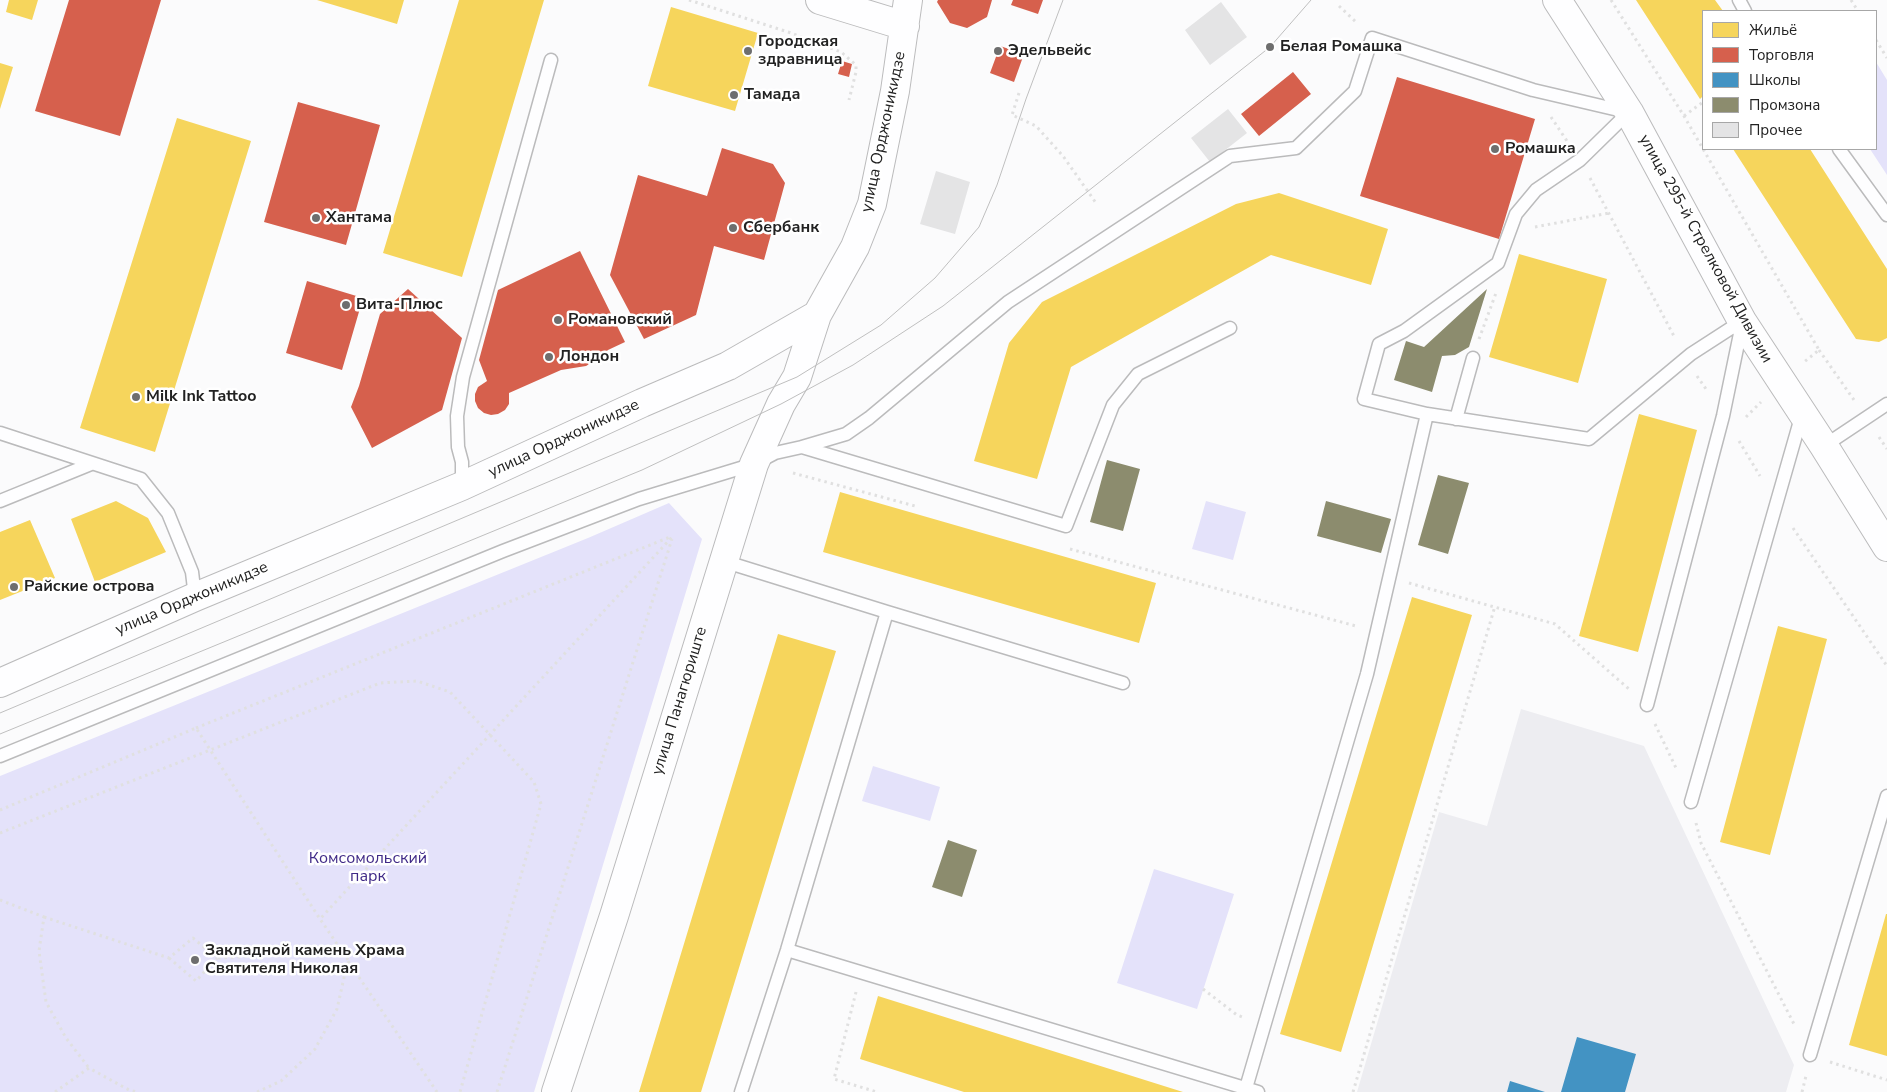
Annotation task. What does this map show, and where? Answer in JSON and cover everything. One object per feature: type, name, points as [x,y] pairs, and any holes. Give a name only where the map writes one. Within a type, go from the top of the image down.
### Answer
[{"type":"street","points":[[820,0],[907,13]]},
{"type":"street","name":"улица 295-й Стрелковой Дивизии","points":[[1557,0],[1629,112],[1742,321],[1824,446],[1887,547]]},
{"type":"street","name":"улица Орджоникидзе","points":[[0,683],[195,596],[462,486],[642,403],[728,366],[817,315],[854,247],[872,204],[895,91],[907,13]]},
{"type":"street","name":"улица Панагюриште","points":[[556,1092],[614,916],[754,464],[781,404],[797,377],[817,315]]},
{"type":"lane","points":[[0,756],[503,551],[639,499],[754,464],[775,453],[846,434],[869,418],[1008,302],[1230,156],[1296,148],[1355,90],[1372,38],[1533,90],[1629,112]]},
{"type":"lane","points":[[462,486],[462,462],[458,447],[456,416],[463,377],[551,60]]},
{"type":"lane","points":[[1629,112],[1580,160],[1536,190],[1516,214],[1498,263],[1404,331],[1379,344],[1364,399],[1426,414],[1590,439],[1686,358],[1742,321]]},
{"type":"lane","points":[[1839,150],[1887,215]]},
{"type":"lane","points":[[1647,705],[1723,416],[1742,321]]},
{"type":"lane","points":[[802,447],[1066,526],[1113,406],[1138,374],[1230,328]]},
{"type":"lane","points":[[1456,418],[1473,358]]},
{"type":"lane","points":[[1824,446],[1887,404]]},
{"type":"lane","points":[[787,950],[1252,1090],[1265,1024],[1367,674],[1426,414]]},
{"type":"lane","points":[[1691,802],[1802,414]]},
{"type":"lane","points":[[0,433],[141,479],[168,513],[192,572],[195,596]]},
{"type":"lane","points":[[0,501],[91,464]]},
{"type":"lane","points":[[723,561],[1123,683]]},
{"type":"lane","points":[[741,1092],[787,950],[887,612]]},
{"type":"lane","points":[[1810,1055],[1887,796]]},
{"type":"path","points":[[689,0],[791,33],[841,52],[856,66],[849,100]]},
{"type":"path","points":[[1877,42],[1887,58]]},
{"type":"path","points":[[1533,90],[1580,160],[1686,358],[1723,416]]},
{"type":"path","points":[[1019,93],[1012,115],[1036,126],[1063,156],[1096,203]]},
{"type":"path","points":[[1684,116],[1702,103]]},
{"type":"path","points":[[0,810],[196,728],[673,536]]},
{"type":"path","points":[[320,919],[673,536]]},
{"type":"path","points":[[497,1092],[673,536]]},
{"type":"path","points":[[1154,571],[1377,631]]},
{"type":"path","points":[[1389,578],[1555,624]]},
{"type":"path","points":[[1353,1092],[1495,606]]},
{"type":"path","points":[[0,832],[380,683],[417,681],[450,692],[534,782],[541,804],[460,1092]]},
{"type":"path","points":[[196,728],[320,919],[437,1092]]},
{"type":"path","points":[[1691,802],[1701,843],[1810,1055],[1802,1092]]},
{"type":"path","points":[[0,900],[44,918],[170,958],[196,981],[217,958]]},
{"type":"path","points":[[44,918],[39,951],[46,1002],[66,1038],[89,1068],[129,1090],[137,1092]]},
{"type":"path","points":[[170,958],[193,938],[217,958],[344,952]]},
{"type":"path","points":[[257,1092],[281,1080],[315,1049],[337,1009],[348,960]]},
{"type":"path","points":[[861,971],[834,1079],[877,1092]]},
{"type":"path","points":[[1203,990],[1237,1015],[1265,1024]]},
{"type":"path","points":[[1810,1055],[1887,1080]]},
{"type":"path","points":[[55,1092],[89,1068]]},
{"type":"shaded area","points":[[1521,709],[1644,746],[1794,1065],[1786,1092],[1357,1092],[1439,812],[1487,826]]},
{"type":"green space","points":[[1877,64],[1887,80],[1887,175],[1871,150],[1877,150]]},
{"type":"green space","points":[[1206,501],[1246,512],[1233,560],[1192,549]]},
{"type":"green space","name":"Комсомольский парк","points":[[669,503],[702,539],[534,1092],[0,1092],[0,776],[588,538]]},
{"type":"green space","points":[[873,766],[940,787],[930,821],[862,801]]},
{"type":"green space","points":[[1154,869],[1234,894],[1197,1009],[1117,983]]},
{"type":"building: Жильё","points":[[9,0],[38,0],[32,20],[6,12]]},
{"type":"building: Жильё","points":[[317,0],[404,0],[397,24]]},
{"type":"building: Жильё","points":[[459,0],[544,0],[462,277],[383,253]]},
{"type":"building: Жильё","points":[[1636,0],[1715,0],[1722,10],[1702,10],[1702,97],[1700,99]]},
{"type":"building: Жильё","points":[[671,7],[758,33],[735,111],[648,86]]},
{"type":"building: Жильё","points":[[0,63],[13,67],[0,109]]},
{"type":"building: Жильё","points":[[177,118],[251,141],[155,452],[80,428]]},
{"type":"building: Жильё","points":[[1734,150],[1811,150],[1887,269],[1887,338],[1879,342],[1856,339]]},
{"type":"building: Жильё","points":[[1279,193],[1388,229],[1371,285],[1271,255],[1071,367],[1037,479],[974,461],[1009,343],[1042,302],[1236,204]]},
{"type":"building: Жильё","points":[[1519,254],[1607,279],[1578,383],[1489,357]]},
{"type":"building: Жильё","points":[[1639,414],[1697,430],[1638,652],[1579,636]]},
{"type":"building: Жильё","points":[[840,492],[1156,583],[1139,643],[823,552]]},
{"type":"building: Жильё","points":[[116,501],[148,518],[166,552],[95,582],[71,519]]},
{"type":"building: Жильё","points":[[30,520],[55,578],[0,600],[0,532]]},
{"type":"building: Жильё","points":[[1412,597],[1472,615],[1341,1052],[1280,1034]]},
{"type":"building: Жильё","points":[[1778,626],[1827,639],[1770,855],[1720,842]]},
{"type":"building: Жильё","points":[[778,634],[836,651],[701,1092],[639,1092]]},
{"type":"building: Жильё","points":[[1887,914],[1887,1056],[1849,1045]]},
{"type":"building: Жильё","points":[[878,996],[1183,1092],[964,1092],[860,1059]]},
{"type":"building: Торговля","points":[[69,0],[161,0],[120,136],[35,111]]},
{"type":"building: Торговля","points":[[938,0],[992,0],[987,17],[967,28],[950,23],[937,2]]},
{"type":"building: Торговля","points":[[1013,0],[1043,0],[1038,14],[1011,5]]},
{"type":"building: Торговля","points":[[1000,46],[1024,54],[1014,82],[990,73]]},
{"type":"building: Торговля","points":[[842,61],[852,64],[849,77],[838,74]]},
{"type":"building: Торговля","points":[[1293,72],[1311,94],[1259,136],[1241,114]]},
{"type":"building: Торговля","points":[[1397,77],[1535,119],[1499,239],[1360,196]]},
{"type":"building: Торговля","points":[[298,102],[380,125],[346,245],[264,222]]},
{"type":"building: Торговля","points":[[722,148],[773,164],[785,183],[764,260],[714,246],[696,315],[644,339],[610,275],[638,175],[707,196]]},
{"type":"building: Торговля","points":[[580,251],[625,342],[608,350],[586,366],[561,370],[509,393],[509,404],[505,410],[498,414],[484,413],[478,408],[475,394],[478,387],[487,381],[479,360],[498,290]]},
{"type":"building: Торговля","points":[[307,281],[363,298],[342,370],[286,353]]},
{"type":"building: Торговля","points":[[408,289],[462,338],[442,410],[372,448],[351,407],[380,314]]},
{"type":"building: Школы","points":[[1577,1037],[1636,1054],[1625,1092],[1561,1092]]},
{"type":"building: Школы","points":[[1510,1081],[1545,1092],[1507,1092]]},
{"type":"building: Промзона","points":[[1487,289],[1469,347],[1455,355],[1442,356],[1432,392],[1394,380],[1406,341],[1424,347]]},
{"type":"building: Промзона","points":[[1107,460],[1140,469],[1123,531],[1090,522]]},
{"type":"building: Промзона","points":[[1438,475],[1469,483],[1448,554],[1418,545]]},
{"type":"building: Промзона","points":[[1326,501],[1391,519],[1381,553],[1317,536]]},
{"type":"building: Промзона","points":[[948,840],[977,850],[962,897],[932,887]]},
{"type":"building: Прочее","points":[[1221,2],[1247,37],[1210,65],[1185,30]]},
{"type":"building: Прочее","points":[[1228,109],[1247,133],[1210,162],[1191,138]]},
{"type":"building: Прочее","points":[[936,171],[970,182],[955,234],[920,224]]},
{"type":"tram line","points":[[0,713],[797,377],[881,325],[935,278],[979,227],[997,185],[1026,99],[1063,0]]},
{"type":"tram line","points":[[0,734],[642,470],[781,404],[853,365],[943,306],[1270,47],[1311,0]]},
{"type":"place","name":"Белая Ромашка","points":[[1270,47]]},
{"type":"place","name":"Городская здравница","points":[[748,51]]},
{"type":"place","name":"Эдельвейс","points":[[998,51]]},
{"type":"place","name":"Тамада","points":[[734,95]]},
{"type":"place","name":"Ромашка","points":[[1495,149]]},
{"type":"place","name":"Хантама","points":[[316,218]]},
{"type":"place","name":"Сбербанк","points":[[733,228]]},
{"type":"place","name":"Вита-Плюс","points":[[346,305]]},
{"type":"place","name":"Романовский","points":[[558,320]]},
{"type":"place","name":"Лондон","points":[[549,357]]},
{"type":"place","name":"Milk Ink Tattoo","points":[[136,397]]},
{"type":"place","name":"Райские острова","points":[[14,587]]},
{"type":"place","name":"Закладной камень Храма Святителя Николая","points":[[195,960]]}]
